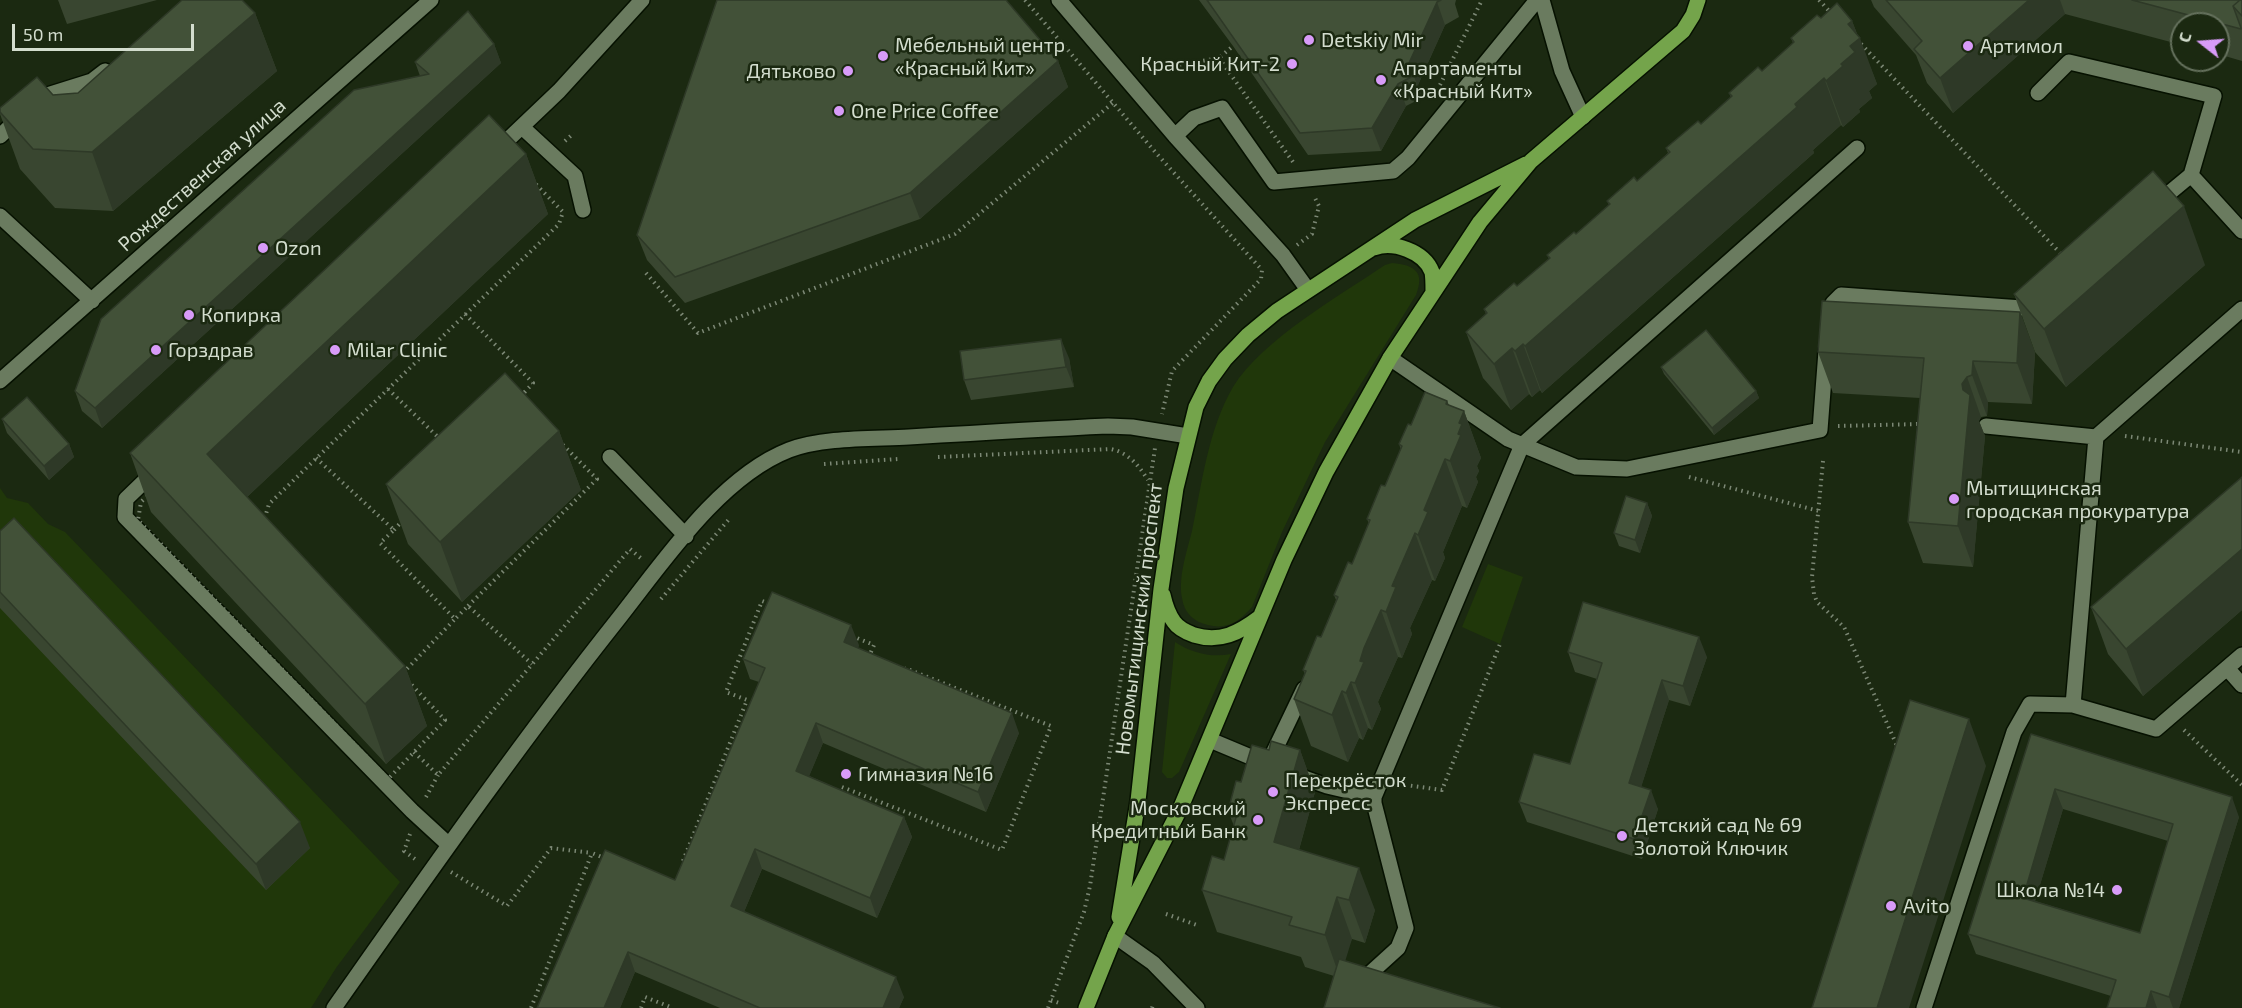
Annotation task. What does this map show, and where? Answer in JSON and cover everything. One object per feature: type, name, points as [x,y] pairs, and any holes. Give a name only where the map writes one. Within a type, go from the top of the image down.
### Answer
[{"type":"main road","name":"Новомытищинский проспект","points":[[1086,1008],[1115,936],[1181,807],[1284,560],[1326,472],[1390,358],[1480,222],[1531,161],[1683,31],[1693,15],[1698,0]]},
{"type":"main road","name":"Новомытищинский проспект","points":[[1115,936],[1138,801],[1161,589],[1176,488],[1196,407],[1209,381],[1225,358],[1277,311],[1367,250],[1448,202],[1531,161]]},
{"type":"main road","points":[[1367,250],[1380,246],[1396,246],[1411,251],[1424,261],[1432,272],[1433,291]]},
{"type":"main road","points":[[1161,589],[1166,608],[1174,622],[1189,633],[1203,638],[1224,638],[1248,627],[1260,617]]},
{"type":"street","name":"Рождественская улица","points":[[0,381],[431,0]]},
{"type":"street","points":[[488,159],[559,91],[642,0]]},
{"type":"street","points":[[1059,0],[1175,136],[1283,255],[1308,290]]},
{"type":"street","points":[[1175,136],[1194,118],[1222,108],[1274,182],[1393,171],[1408,158],[1537,0]]},
{"type":"street","points":[[1542,0],[1562,71],[1583,117]]},
{"type":"street","points":[[0,136],[41,97],[92,81],[116,62]]},
{"type":"street","points":[[2038,93],[2069,62],[2214,96],[2191,175],[2147,212]]},
{"type":"street","points":[[522,126],[574,176],[583,210]]},
{"type":"street","points":[[1386,985],[1361,982],[1398,948],[1406,928],[1374,798],[1522,445],[1857,148]]},
{"type":"street","points":[[2191,175],[2242,231]]},
{"type":"street","points":[[0,216],[92,301]]},
{"type":"street","points":[[1390,358],[1443,401],[1508,439],[1576,467],[1627,469],[1820,430],[1829,316],[1833,303],[1841,295],[2022,308],[2035,307],[2053,294]]},
{"type":"street","points":[[2073,705],[2098,435],[2242,309]]},
{"type":"street","points":[[334,1008],[448,845],[587,658],[686,536],[727,491],[749,472],[792,449],[838,441],[1108,426],[1158,430],[1188,436]]},
{"type":"street","points":[[1986,426],[2098,435]]},
{"type":"street","points":[[610,457],[686,536]]},
{"type":"street","points":[[169,458],[126,499],[125,517],[399,799],[448,845]]},
{"type":"street","points":[[1924,1008],[2014,732],[2030,704],[2073,705],[2156,729],[2242,655]]},
{"type":"street","points":[[2227,668],[2242,685]]},
{"type":"street","points":[[1268,764],[1308,680]]},
{"type":"street","points":[[1210,740],[1327,786],[1374,798]]},
{"type":"street","points":[[1115,936],[1154,963],[1197,1008]]},
{"type":"path","points":[[1025,0],[1156,153],[1262,270],[1261,279],[1172,371],[1148,480],[1090,886],[1084,912],[1048,1008]]},
{"type":"path","points":[[1436,93],[1482,0]]},
{"type":"path","points":[[1819,0],[1835,17]]},
{"type":"path","points":[[1860,43],[2070,264]]},
{"type":"path","points":[[1150,70],[1219,58],[1233,46]]},
{"type":"path","points":[[1219,58],[1305,179],[1319,206],[1312,234]]},
{"type":"path","points":[[646,273],[699,333],[955,234],[1113,102]]},
{"type":"path","points":[[515,163],[563,212],[559,224],[465,314],[269,504],[262,527],[445,720],[388,779],[138,520],[141,502],[500,165],[515,163]]},
{"type":"path","points":[[465,314],[533,383],[518,400]]},
{"type":"path","points":[[388,389],[444,444]]},
{"type":"path","points":[[1820,430],[1839,426],[1927,424]]},
{"type":"path","points":[[2098,435],[2242,452]]},
{"type":"path","points":[[402,674],[597,479],[557,439]]},
{"type":"path","points":[[933,458],[1112,449],[1130,458],[1148,480]]},
{"type":"path","points":[[316,458],[394,530]]},
{"type":"path","points":[[821,464],[909,459]]},
{"type":"path","points":[[1823,461],[1812,577],[1814,594],[1817,602],[1844,627],[1902,756]]},
{"type":"path","points":[[1688,477],[1819,511]]},
{"type":"path","points":[[659,602],[737,510]]},
{"type":"path","points":[[408,514],[380,543],[455,619]]},
{"type":"path","points":[[414,752],[438,775],[630,549]]},
{"type":"path","points":[[682,864],[747,700],[726,692],[762,601],[772,605]]},
{"type":"path","points":[[468,606],[532,664]]},
{"type":"path","points":[[843,633],[874,645],[870,654],[880,658]]},
{"type":"path","points":[[1380,782],[1442,790],[1500,644]]},
{"type":"path","points":[[842,787],[1002,850],[1051,726],[902,667]]},
{"type":"path","points":[[2170,717],[2242,785]]},
{"type":"path","points":[[451,872],[507,906],[551,848],[592,853],[613,861]]},
{"type":"path","points":[[531,1008],[592,853]]},
{"type":"path","points":[[446,880],[458,863]]},
{"type":"path","points":[[1166,914],[1197,925]]},
{"type":"path","points":[[641,1008],[645,997],[673,1008]]},
{"type":"path","points":[[1051,1000],[1062,1004]]},
{"type":"green space","points":[[1392,263],[1407,266],[1416,271],[1419,281],[1416,295],[1325,442],[1282,532],[1252,607],[1238,620],[1227,625],[1215,626],[1198,622],[1190,616],[1183,603],[1182,573],[1212,439],[1217,421],[1233,387],[1246,369],[1282,336],[1385,265]]},
{"type":"green space","points":[[0,488],[7,498],[28,503],[48,524],[65,532],[400,882],[336,968],[311,1008],[0,1008]]},
{"type":"green space","points":[[1488,564],[1523,577],[1500,644],[1462,627]]},
{"type":"green space","points":[[1175,642],[1202,654],[1231,654],[1179,772],[1172,778],[1167,778],[1162,772]]},
{"type":"building","points":[[182,0],[242,0],[255,13],[92,152],[33,149],[0,112],[0,108],[37,77],[53,95],[78,93]]},
{"type":"building","points":[[717,0],[1006,0],[1058,61],[910,193],[675,277],[637,235]]},
{"type":"building","points":[[1207,0],[1441,0],[1437,2],[1409,63],[1413,76],[1398,84],[1372,128],[1300,133]]},
{"type":"building","points":[[1886,0],[2029,0],[1940,78],[1914,49],[1922,41]]},
{"type":"building","points":[[2132,0],[2240,0],[2233,6],[2241,29],[2230,26],[2230,12],[2177,12]]},
{"type":"building","points":[[2242,0],[2242,16],[2233,6]]},
{"type":"building","points":[[1837,3],[1852,21],[1848,24],[1860,38],[1850,46],[1855,52],[1841,64],[1843,66],[1826,81],[1824,78],[1795,104],[1797,107],[1525,346],[1523,344],[1515,351],[1512,348],[1494,364],[1466,332],[1487,313],[1484,309],[1514,283],[1517,286],[1550,258],[1547,255],[1574,232],[1576,234],[1610,204],[1607,201],[1634,177],[1637,181],[1670,152],[1666,148],[1698,121],[1701,124],[1732,96],[1729,93],[1758,67],[1762,71],[1794,42],[1791,38],[1817,15],[1821,18]]},
{"type":"building","points":[[468,11],[494,44],[95,408],[75,391],[101,319],[354,90],[429,74],[415,62]]},
{"type":"building","points":[[489,115],[526,154],[207,454],[405,666],[365,704],[130,453]]},
{"type":"building","points":[[2153,171],[2184,206],[2044,329],[2014,294]]},
{"type":"building","points":[[1822,301],[2020,312],[2017,363],[1973,361],[1972,375],[1967,377],[1962,384],[1963,390],[1970,395],[1958,526],[1908,522],[1924,358],[1818,352]]},
{"type":"building","points":[[1706,330],[1756,391],[1712,428],[1661,367]]},
{"type":"building","points":[[1061,339],[1066,367],[964,380],[960,351]]},
{"type":"building","points":[[505,373],[559,431],[440,542],[386,484]]},
{"type":"building","points":[[1425,392],[1464,411],[1459,423],[1462,424],[1458,434],[1461,435],[1450,461],[1445,459],[1424,510],[1428,512],[1418,535],[1415,533],[1392,586],[1396,587],[1386,612],[1381,610],[1364,648],[1360,661],[1364,662],[1355,683],[1351,682],[1346,693],[1342,691],[1332,715],[1294,699],[1317,636],[1321,637],[1338,597],[1334,595],[1348,562],[1352,564],[1381,485],[1385,486],[1402,446],[1399,444],[1408,424],[1411,425]]},
{"type":"building","points":[[27,397],[69,444],[44,466],[2,419]]},
{"type":"building","points":[[2242,477],[2242,549],[2126,649],[2091,607]]},
{"type":"building","points":[[1626,496],[1647,503],[1635,540],[1614,533]]},
{"type":"building","points":[[14,518],[300,822],[256,864],[0,592],[0,531]]},
{"type":"building","points":[[772,592],[851,625],[844,642],[1012,713],[978,792],[816,723],[796,771],[904,817],[870,898],[755,849],[731,906],[896,977],[883,1008],[760,1008],[628,952],[604,1008],[537,1008],[605,850],[675,880],[765,668],[743,659]]},
{"type":"building","points":[[1583,602],[1699,637],[1683,686],[1662,680],[1629,783],[1651,790],[1634,839],[1519,802],[1534,754],[1570,764],[1602,663],[1568,652]]},
{"type":"building","points":[[1910,700],[1969,719],[1877,1008],[1812,1008]]},
{"type":"building","points":[[2031,734],[2232,797],[2169,997],[2151,991],[2146,1008],[2107,1008],[2116,980],[1968,934]],"holes":[[[2055,789],[2173,824],[2140,933],[2023,898]]]},
{"type":"building","points":[[1271,741],[1300,750],[1274,842],[1359,868],[1349,900],[1337,897],[1325,935],[1289,925],[1292,917],[1202,890],[1212,856],[1224,860],[1237,814],[1228,811],[1236,781],[1241,782],[1252,745],[1269,750]]},
{"type":"building","points":[[1339,959],[1500,1008],[1324,1008]]},
{"type":"place","name":"Detskiy Mir","points":[[1309,40]]},
{"type":"place","name":"Артимол","points":[[1968,46]]},
{"type":"place","name":"Мебельный центр «Красный Кит»","points":[[883,56]]},
{"type":"place","name":"Красный Кит-2","points":[[1292,64]]},
{"type":"place","name":"Дятьково","points":[[848,71]]},
{"type":"place","name":"Апартаменты «Красный Кит»","points":[[1381,80]]},
{"type":"place","name":"One Price Coffee","points":[[839,111]]},
{"type":"place","name":"Ozon","points":[[263,248]]},
{"type":"place","name":"Копирка","points":[[189,315]]},
{"type":"place","name":"Горздрав","points":[[156,350]]},
{"type":"place","name":"Milar Clinic","points":[[335,350]]},
{"type":"place","name":"Мытищинская городская прокуратура","points":[[1954,499]]},
{"type":"place","name":"Гимназия №16","points":[[846,774]]},
{"type":"place","name":"Перекрёсток Экспресс","points":[[1273,792]]},
{"type":"place","name":"Московский Кредитный Банк","points":[[1258,820]]},
{"type":"place","name":"Детский сад № 69 Золотой Ключик","points":[[1622,836]]},
{"type":"place","name":"Школа №14","points":[[2117,890]]},
{"type":"place","name":"Avito","points":[[1891,906]]}]
